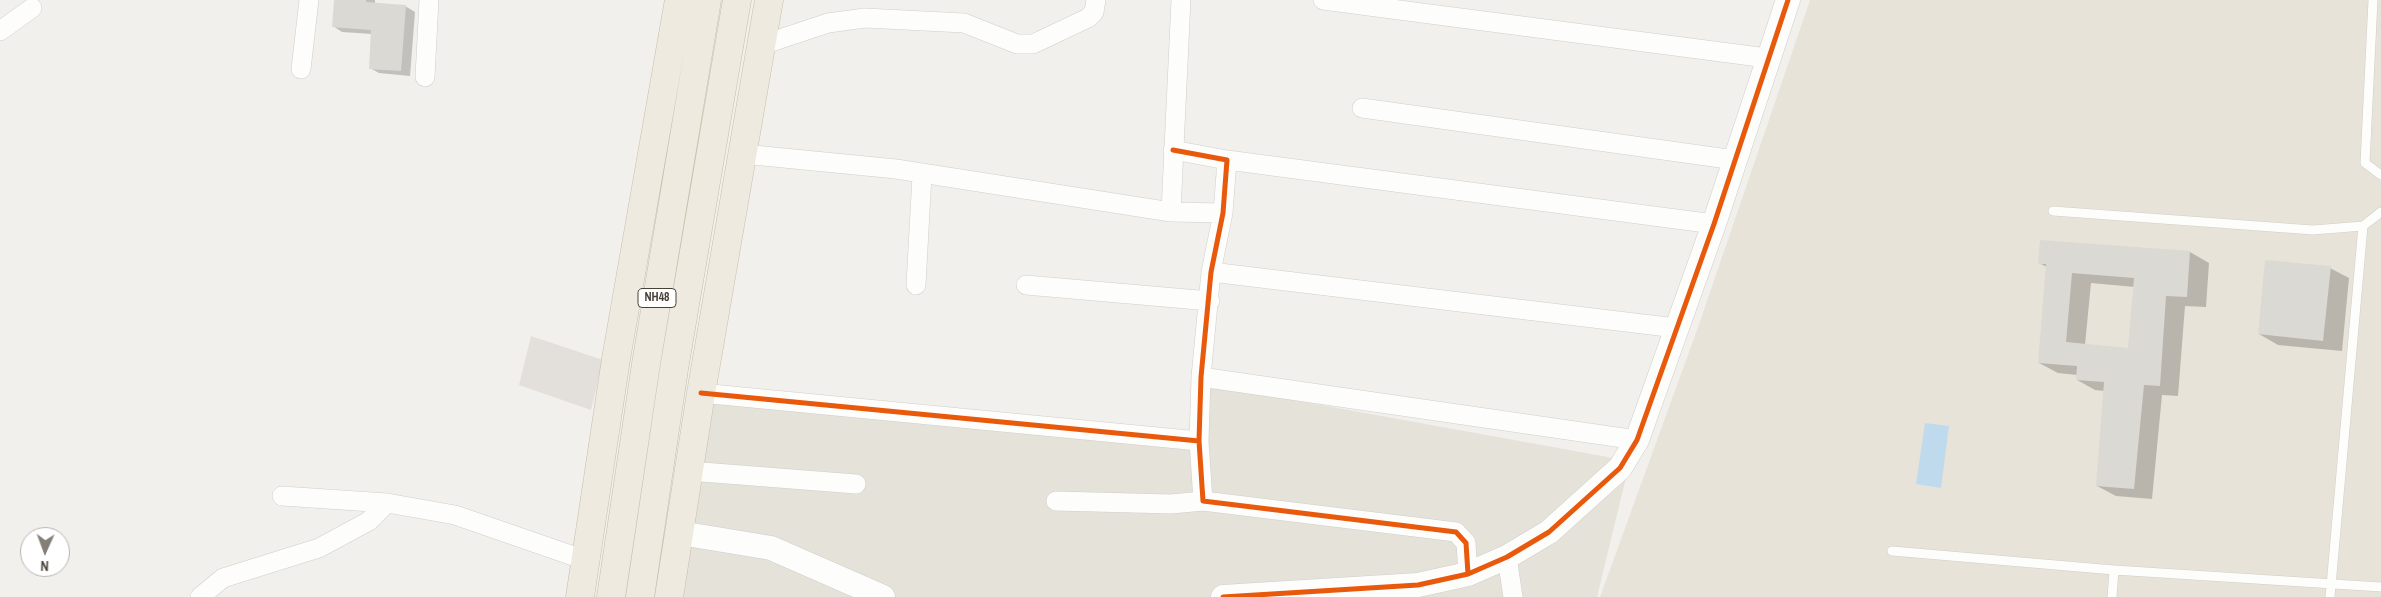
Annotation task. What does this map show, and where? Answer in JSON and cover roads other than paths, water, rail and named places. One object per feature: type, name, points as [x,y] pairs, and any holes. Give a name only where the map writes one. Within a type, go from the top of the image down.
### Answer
[{"type":"highway","points":[[580,597],[616,359],[679,0]]},
{"type":"highway","name":"NH48","points":[[611,597],[646,364],[707,0]]},
{"type":"highway","points":[[669,597],[701,393],[762,45],[768,0]]},
{"type":"highway","name":"NH48","points":[[640,597],[674,368],[736,2]]},
{"type":"street","points":[[301,69],[309,0]]},
{"type":"street","points":[[425,77],[429,0]]},
{"type":"street","points":[[762,45],[828,23],[865,18],[964,23],[1006,41],[1017,44],[1033,44],[1088,18],[1094,12],[1096,0]]},
{"type":"street","points":[[1171,212],[1181,0]]},
{"type":"street","points":[[1323,0],[1767,58]]},
{"type":"street","points":[[1223,597],[1385,592],[1468,574],[1507,557],[1549,532],[1620,468],[1637,440],[1714,224],[1767,58],[1788,0]]},
{"type":"street","points":[[0,31],[32,8]]},
{"type":"street","points":[[1362,108],[1735,160]]},
{"type":"street","points":[[1173,150],[1227,160],[1714,224]]},
{"type":"street","points":[[742,154],[896,169],[922,175],[1171,212],[1223,213]]},
{"type":"street","points":[[1203,501],[1199,441],[1201,377],[1210,301],[1211,272],[1223,213],[1227,160]]},
{"type":"street","points":[[916,285],[922,175]]},
{"type":"street","points":[[1211,272],[1676,328]]},
{"type":"street","points":[[1026,285],[1210,301]]},
{"type":"street","points":[[1201,377],[1637,440]]},
{"type":"street","points":[[701,393],[1199,441]]},
{"type":"street","points":[[689,471],[856,484]]},
{"type":"street","points":[[282,496],[387,503],[455,515],[585,560]]},
{"type":"street","points":[[1056,500],[1171,504],[1203,501],[1456,532],[1466,543],[1468,574]]},
{"type":"street","points":[[200,597],[223,578],[319,548],[369,521],[387,503]]},
{"type":"street","points":[[680,533],[770,548],[883,597]]},
{"type":"street","points":[[1507,557],[1513,597]]},
{"type":"lane","points":[[2373,0],[2365,163],[2381,175]]},
{"type":"lane","points":[[2053,211],[2313,230],[2363,226],[2381,212]]},
{"type":"lane","points":[[2330,597],[2363,226]]},
{"type":"lane","points":[[1892,551],[2114,570],[2381,588]]},
{"type":"lane","points":[[2112,597],[2114,570]]},
{"type":"water","points":[[1925,423],[1949,426],[1941,488],[1916,484]]}]
